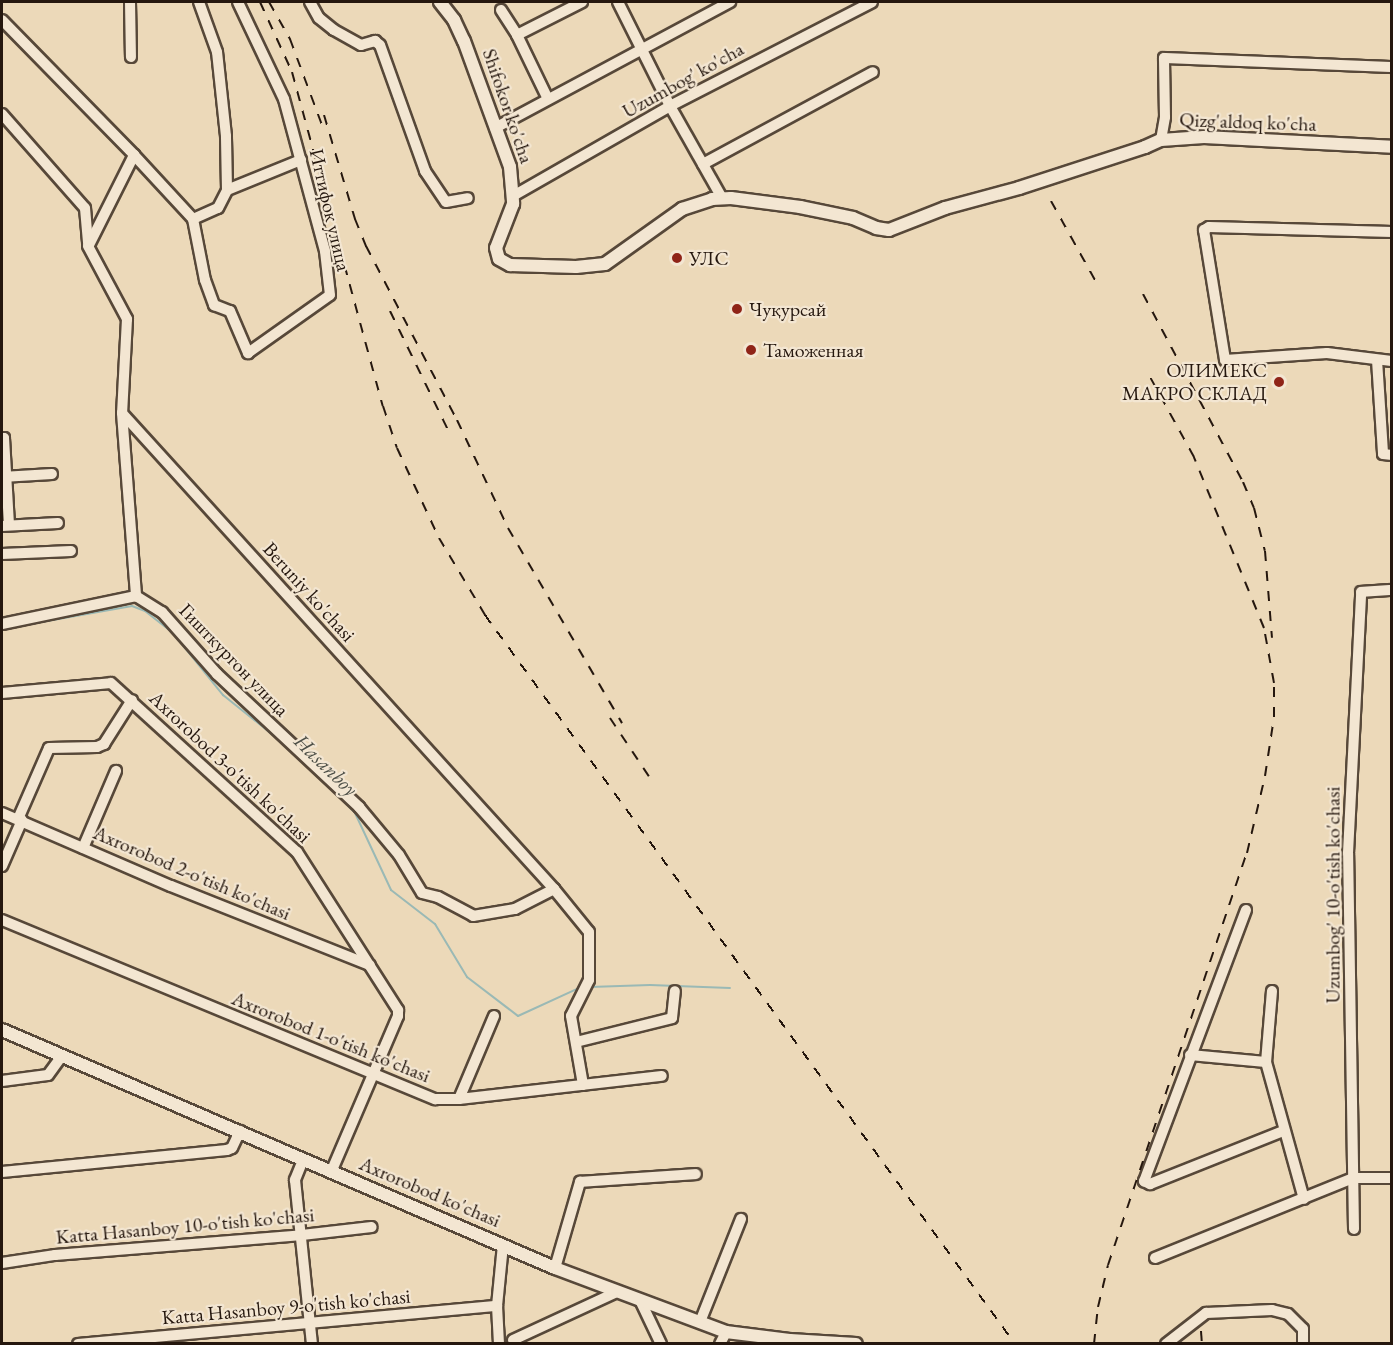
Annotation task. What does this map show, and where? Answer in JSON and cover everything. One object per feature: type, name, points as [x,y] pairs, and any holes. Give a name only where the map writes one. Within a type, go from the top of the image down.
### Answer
[{"type":"street","points":[[130,2],[131,57]]},
{"type":"street","points":[[2,20],[193,219],[218,208],[227,190],[226,136],[217,52],[200,2]]},
{"type":"street","name":"Иттифок улица","points":[[193,219],[205,280],[214,305],[230,311],[248,353],[330,295],[325,251],[284,99],[238,2]]},
{"type":"street","points":[[309,2],[319,18],[334,30],[361,45],[375,41],[380,45],[425,171],[446,202],[468,198]]},
{"type":"street","name":"Shifokor ko'cha","points":[[440,2],[454,20],[464,41],[509,161],[513,196],[510,213],[502,228],[496,254],[500,261],[507,264],[595,266],[615,258],[687,207],[722,198]]},
{"type":"street","points":[[554,2],[560,12]]},
{"type":"street","points":[[517,36],[582,2]]},
{"type":"street","points":[[618,2],[670,106],[722,198]]},
{"type":"street","points":[[495,128],[730,2]]},
{"type":"street","name":"Uzumbog' ko'cha","points":[[513,196],[670,106],[872,2]]},
{"type":"street","points":[[501,10],[517,36],[548,99]]},
{"type":"street","points":[[1161,140],[1165,117],[1164,58],[1392,67]]},
{"type":"street","points":[[703,164],[873,72]]},
{"type":"street","points":[[2,114],[85,208],[88,246],[127,319],[122,412],[136,596],[2,624]]},
{"type":"street","name":"Qizg'aldoq ko'cha","points":[[722,198],[800,207],[853,218],[876,228],[889,230],[945,208],[1073,170],[1161,140],[1204,137],[1392,147]]},
{"type":"street","points":[[88,246],[134,155]]},
{"type":"street","points":[[227,190],[301,160]]},
{"type":"street","points":[[1392,232],[1205,229],[1223,357],[1229,361],[1327,353],[1392,361]]},
{"type":"street","points":[[1377,360],[1383,454],[1392,455]]},
{"type":"street","name":"Beruniy ko'chasi","points":[[122,412],[554,889],[589,932],[588,980],[572,1016],[583,1086]]},
{"type":"street","points":[[2,438],[4,438],[5,526],[58,523]]},
{"type":"street","points":[[4,477],[52,474]]},
{"type":"street","points":[[2,554],[71,551]]},
{"type":"street","name":"Uzumbog' 10-o'tish ko'chasi","points":[[1354,1229],[1348,853],[1361,592],[1392,590]]},
{"type":"street","name":"Гишткургон улица","points":[[136,596],[162,612],[217,674],[358,807],[399,855],[423,892],[438,897],[473,916],[515,909],[554,889]]},
{"type":"street","name":"Axrorobod 3-o'tish ko'chasi","points":[[2,693],[111,683],[297,852],[396,1002],[399,1016],[331,1172]]},
{"type":"street","points":[[2,866],[49,748],[97,747],[104,744],[132,700]]},
{"type":"street","points":[[83,848],[116,771]]},
{"type":"street","name":"Axrorobod 2-o'tish ko'chasi","points":[[2,813],[171,886],[370,965]]},
{"type":"street","points":[[1246,909],[1144,1177],[1145,1183],[1150,1184],[1283,1131]]},
{"type":"street","name":"Axrorobod 1-o'tish ko'chasi","points":[[2,920],[435,1099],[459,1099],[663,1076]]},
{"type":"street","points":[[576,1042],[672,1018],[675,991]]},
{"type":"street","points":[[1272,991],[1266,1062],[1283,1131],[1304,1199]]},
{"type":"street","points":[[459,1099],[494,1016]]},
{"type":"street","name":"Axrorobod ko'chasi","points":[[2,1030],[555,1268],[699,1322],[723,1338],[856,1344]]},
{"type":"street","points":[[1190,1055],[1266,1062]]},
{"type":"street","points":[[2,1081],[48,1076],[62,1056]]},
{"type":"street","points":[[2,1172],[226,1150],[232,1148],[240,1131]]},
{"type":"street","points":[[303,1160],[295,1180],[312,1344]]},
{"type":"street","points":[[555,1268],[580,1182],[696,1174]]},
{"type":"street","points":[[1155,1258],[1353,1178],[1392,1178]]},
{"type":"street","points":[[699,1322],[741,1219]]},
{"type":"street","name":"Katta Hasanboy 10-o'tish ko'chasi","points":[[2,1263],[56,1255],[372,1227]]},
{"type":"street","points":[[499,1344],[497,1306],[503,1245]]},
{"type":"street","points":[[513,1340],[618,1292]]},
{"type":"street","points":[[640,1300],[661,1344]]},
{"type":"street","name":"Katta Hasanboy 9-o'tish ko'chasi","points":[[78,1344],[310,1325],[497,1306]]},
{"type":"street","points":[[1166,1344],[1206,1313],[1272,1310],[1288,1314],[1296,1321],[1302,1329],[1303,1344]]},
{"type":"waterway","name":"Hasanboy","points":[[2,629],[132,606],[145,611],[173,633],[223,695],[288,747]]},
{"type":"waterway","name":"Hasanboy","points":[[333,790],[355,813],[391,890],[435,924],[467,977],[518,1016],[577,989]]},
{"type":"waterway","name":"Hasanboy","points":[[590,987],[650,985],[730,988]]},
{"type":"railway","points":[[260,2],[292,72],[383,406],[397,448],[439,538],[485,615],[1015,1344]]},
{"type":"railway","points":[[269,2],[290,39],[322,125]]},
{"type":"railway","points":[[324,115],[355,219],[368,252]]},
{"type":"railway","points":[[1051,201],[1096,282]]},
{"type":"railway","points":[[366,246],[457,420],[508,528],[622,723]]},
{"type":"railway","points":[[1143,294],[1243,482],[1254,508],[1265,551],[1272,638]]},
{"type":"railway","points":[[390,311],[449,432]]},
{"type":"railway","points":[[1094,1344],[1098,1307],[1108,1265],[1247,853],[1265,776],[1274,717],[1274,683],[1264,628],[1194,457],[1149,375]]},
{"type":"railway","points":[[610,718],[650,778]]},
{"type":"railway","points":[[1201,1331],[1202,1344]]},
{"type":"place","name":"УЛС","points":[[677,258]]},
{"type":"place","name":"Чуқурсай","points":[[737,309]]},
{"type":"place","name":"Таможенная","points":[[751,350]]},
{"type":"place","name":"ОЛИМЕКС МАКРО СКЛАД","points":[[1279,382]]}]
